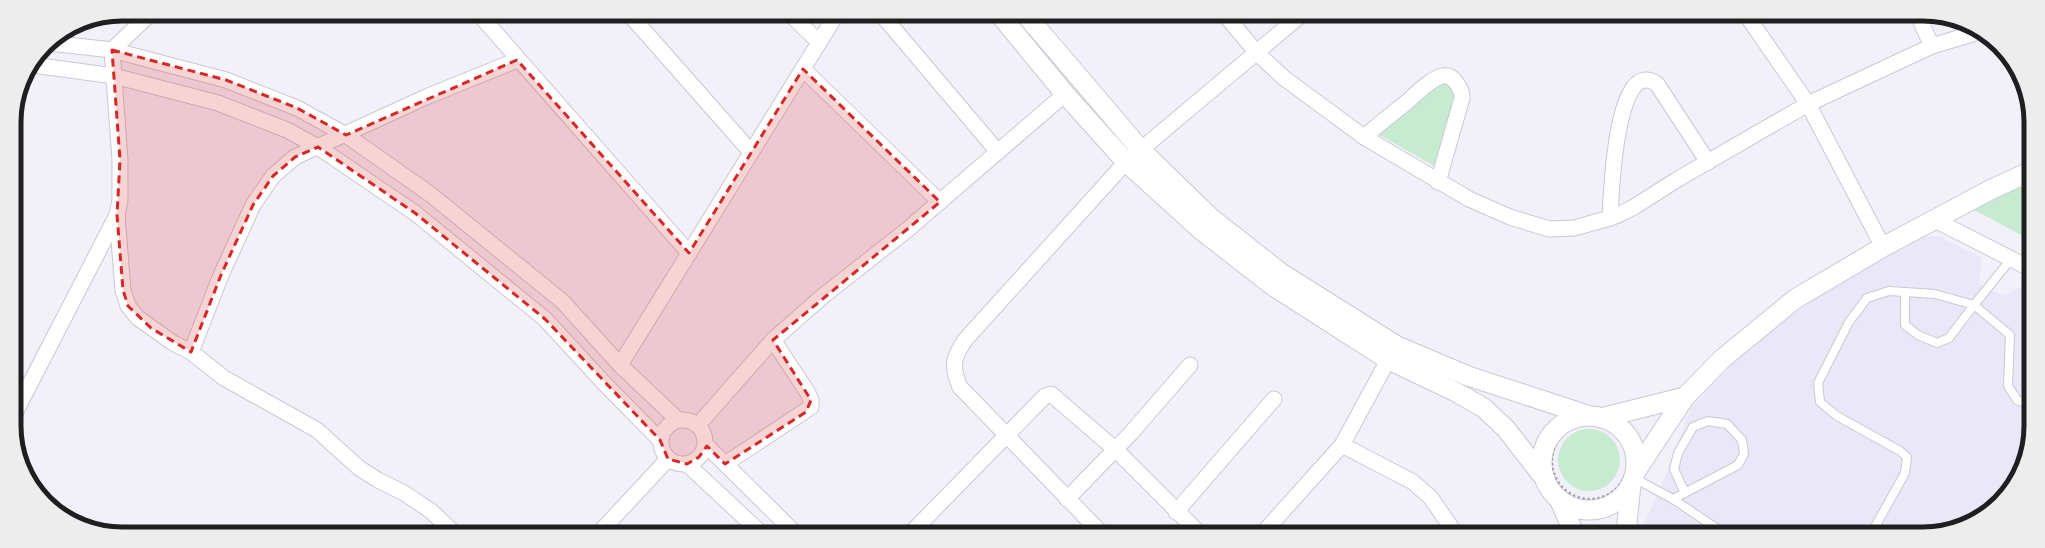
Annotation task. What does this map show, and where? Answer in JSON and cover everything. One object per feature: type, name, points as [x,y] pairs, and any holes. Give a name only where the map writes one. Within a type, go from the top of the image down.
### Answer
[{"type":"street","points":[[112,50],[143,21]]},
{"type":"street","points":[[485,21],[689,253]]},
{"type":"street","points":[[635,21],[751,152]]},
{"type":"street","points":[[797,21],[819,42]]},
{"type":"street","points":[[620,365],[832,21]]},
{"type":"street","points":[[887,21],[998,152]]},
{"type":"street","points":[[1005,21],[1065,94],[1126,162],[1201,230],[1273,286],[1392,352],[1484,408],[1506,429],[1545,479],[1551,490],[1559,499],[1571,527]]},
{"type":"street","points":[[1031,21],[1141,150],[1210,218],[1281,273],[1392,352],[1612,422],[1629,438],[1636,459],[1627,527]]},
{"type":"street","points":[[1230,21],[1257,53],[1284,78],[1364,136],[1438,182],[1510,217],[1549,229],[1574,228],[1610,218],[1634,207],[1808,104],[1932,46],[1972,34]]},
{"type":"street","points":[[1095,527],[960,386],[954,364],[957,352],[970,335],[1126,162],[1294,21]]},
{"type":"street","points":[[1750,21],[1808,104],[1883,247]]},
{"type":"street","points":[[1920,21],[1932,46]]},
{"type":"street","points":[[59,44],[112,50],[226,80],[297,108],[346,135],[430,194],[562,301],[620,365],[678,420]]},
{"type":"street","points":[[21,402],[117,215],[120,200],[120,160],[112,50]]},
{"type":"street","points":[[192,352],[221,275],[253,205],[273,176],[295,157],[346,135],[426,97],[518,60]]},
{"type":"street","points":[[38,66],[114,76],[218,103],[287,130],[318,147],[415,213],[545,319],[660,440],[663,453],[673,463],[687,464],[699,457],[705,444]]},
{"type":"street","points":[[803,69],[940,202]]},
{"type":"street","points":[[1364,136],[1425,86],[1444,76],[1448,76],[1460,88],[1462,98],[1438,182]]},
{"type":"street","points":[[1610,218],[1614,151],[1624,106],[1638,82],[1645,79],[1651,79],[1657,84],[1708,162]]},
{"type":"street","points":[[698,425],[773,340],[823,296],[940,202],[1065,94]]},
{"type":"street","points":[[1559,499],[1574,507],[1590,510],[1607,507],[1621,498],[1686,397],[1722,359],[1794,299],[1883,247],[1990,190],[2024,174]]},
{"type":"street","points":[[117,215],[123,290],[128,306],[138,318],[173,344],[192,352],[224,378],[317,430],[359,468],[378,480],[404,492],[431,511],[448,527]]},
{"type":"street","points":[[1934,220],[2024,266]]},
{"type":"street","points":[[725,464],[811,407],[812,400],[773,340]]},
{"type":"street","points":[[1268,527],[1342,444],[1392,352]]},
{"type":"street","points":[[1067,499],[1116,450],[1170,390],[1190,365]]},
{"type":"street","points":[[917,527],[1045,396],[1051,394],[1116,450],[1176,512],[1193,527]]},
{"type":"street","points":[[1545,479],[1543,454],[1548,442],[1555,431],[1571,420],[1595,417],[1686,397]]},
{"type":"street","points":[[1176,512],[1274,399]]},
{"type":"street","points":[[660,440],[666,427],[678,420],[685,420],[698,425],[702,431],[705,444],[789,527]]},
{"type":"street","points":[[1342,444],[1413,482],[1431,498],[1451,527]]},
{"type":"street","points":[[605,527],[668,459]]},
{"type":"street","points":[[687,464],[755,527]]},
{"type":"lane","points":[[1905,292],[1905,325],[1918,335],[1937,343],[1950,338],[2010,259]]},
{"type":"lane","points":[[1875,527],[1905,473],[1907,457],[1900,451],[1837,416],[1820,402],[1818,383],[1849,322],[1867,298],[1889,291],[1905,292],[1935,294],[1974,305],[2010,335],[2008,386],[2017,400],[2024,403]]},
{"type":"lane","points":[[1673,499],[1685,493],[1738,465],[1744,454],[1742,440],[1727,424],[1708,421],[1693,427],[1678,453],[1674,469],[1685,493]]},
{"type":"lane","points":[[1634,478],[1673,499],[1715,527]]},
{"type":"path","points":[[1584,423],[1599,423],[1613,429],[1623,440],[1628,455],[1628,470],[1622,484],[1611,494],[1597,499],[1582,499],[1568,492],[1558,481],[1552,467],[1552,452],[1559,438],[1570,428],[1584,423]]},
{"type":"highlighted area","points":[[112,50],[226,80],[297,108],[346,135],[517,60],[689,253],[803,69],[940,202],[773,340],[811,400],[806,412],[725,464],[707,446],[699,457],[687,464],[668,459],[660,440],[545,319],[415,213],[318,147],[295,157],[273,176],[253,205],[221,275],[191,352],[151,328],[128,306],[123,290],[117,215],[120,160]]},
{"type":"shaded area","points":[[1938,236],[1981,257],[1980,284],[2003,296],[2024,286],[2024,432],[2022,446],[2016,465],[2010,476],[1990,502],[1968,517],[1949,524],[1929,527],[1644,527],[1691,408],[1746,350],[1831,286],[1915,237]]},
{"type":"green space","points":[[1441,74],[1459,91],[1436,167],[1376,133]]},
{"type":"green space","points":[[2024,170],[2024,236],[1953,199]]},
{"type":"green space","points":[[1589,429],[1601,431],[1611,438],[1618,448],[1620,460],[1618,472],[1611,482],[1601,489],[1589,491],[1577,489],[1567,482],[1560,472],[1558,460],[1560,448],[1567,438],[1577,431]]}]
